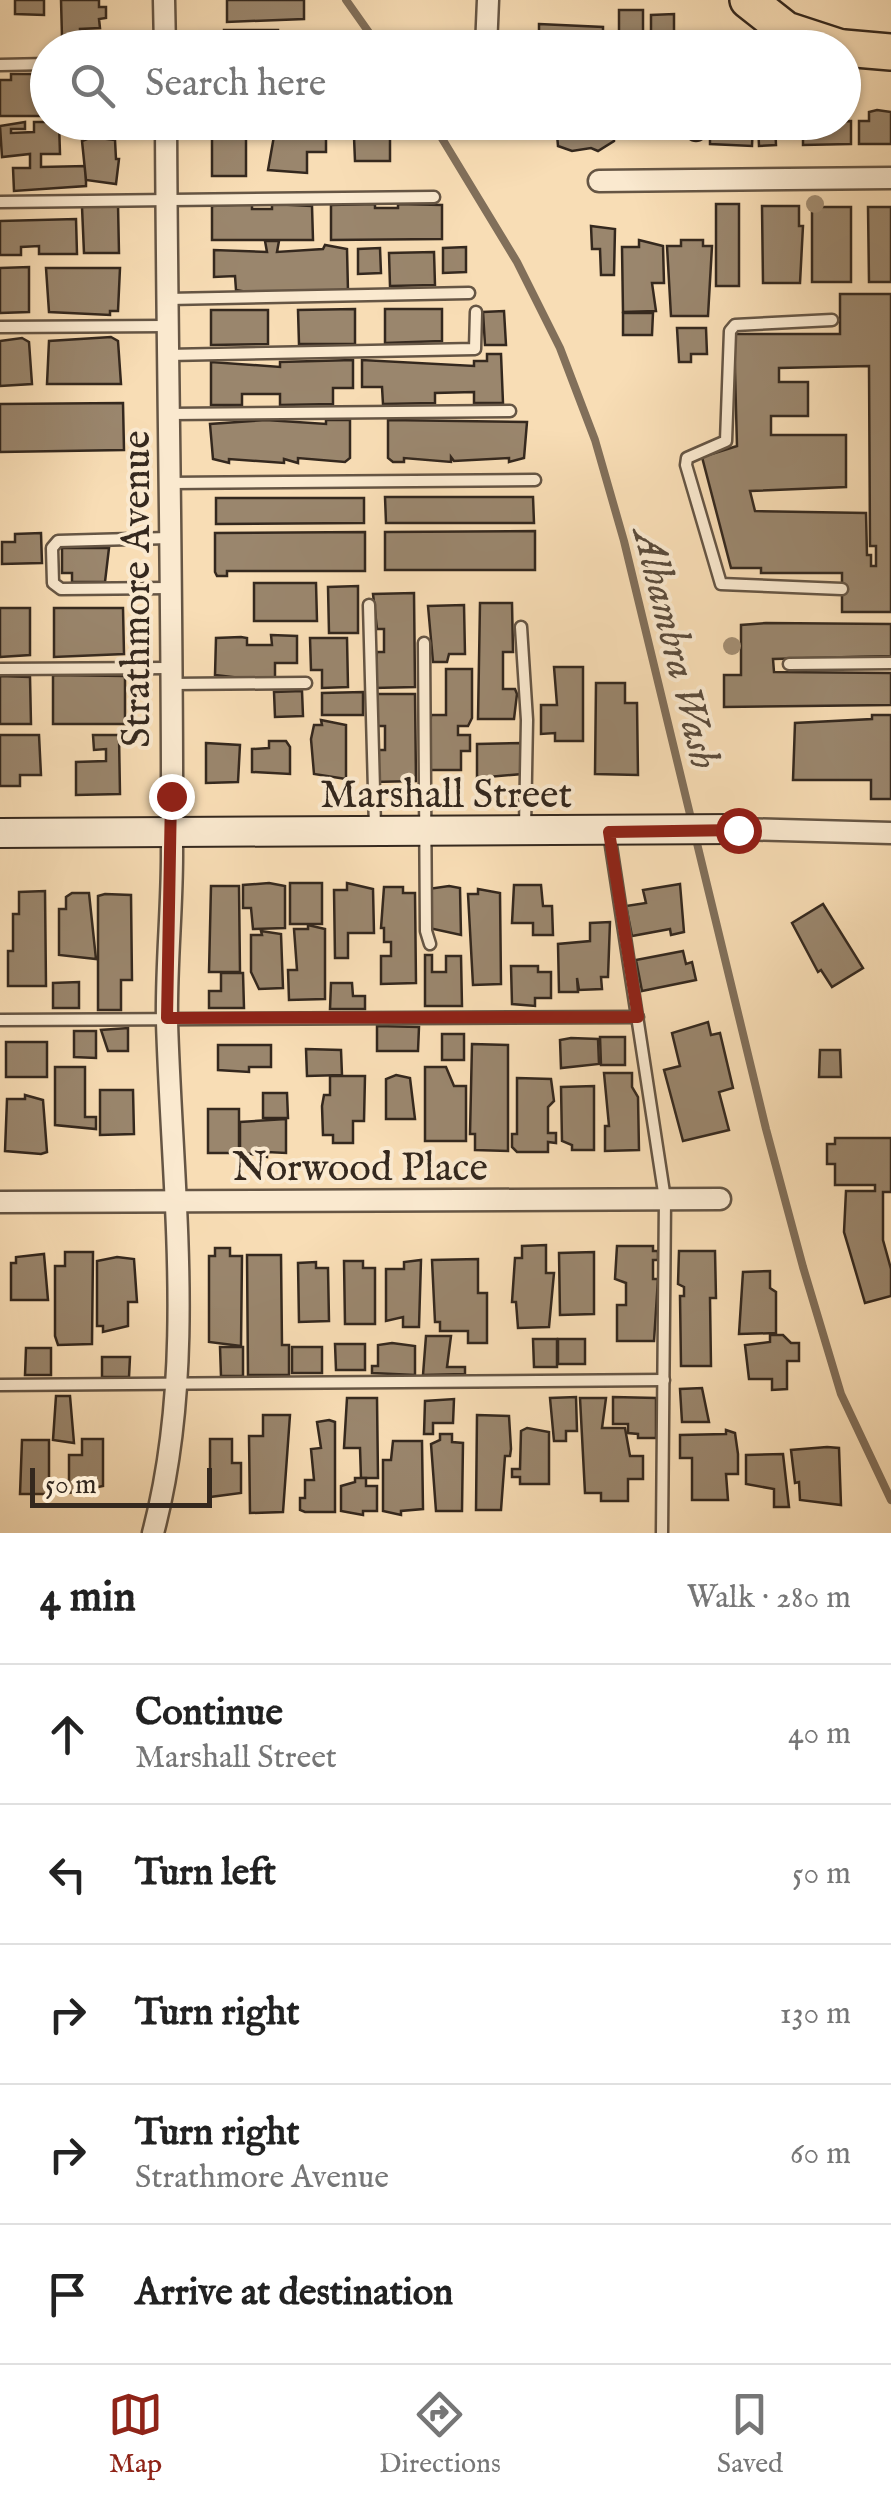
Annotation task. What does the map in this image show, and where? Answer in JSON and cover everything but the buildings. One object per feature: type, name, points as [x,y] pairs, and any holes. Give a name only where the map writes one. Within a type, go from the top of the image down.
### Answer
[{"type":"highway","points":[[748,0],[760,14],[786,30]]},
{"type":"highway","points":[[861,50],[891,52]]},
{"type":"street","points":[[164,0],[165,30]]},
{"type":"street","points":[[487,30],[488,0]]},
{"type":"street","name":"Strathmore Avenue","points":[[153,1533],[166,1486],[176,1384],[175,1202],[167,1018],[172,834],[166,140]]},
{"type":"street","points":[[599,181],[891,178]]},
{"type":"street","name":"Marshall Street","points":[[0,834],[609,832],[670,828],[891,833]]},
{"type":"street","name":"Norwood Place","points":[[0,1202],[720,1200]]},
{"type":"lane","points":[[0,65],[30,64]]},
{"type":"lane","points":[[0,202],[434,197]]},
{"type":"lane","points":[[168,299],[469,293]]},
{"type":"lane","points":[[168,355],[475,350],[476,312]]},
{"type":"lane","points":[[832,320],[734,325],[730,331],[726,442],[687,458],[686,464],[722,584],[842,588]]},
{"type":"lane","points":[[0,327],[168,326]]},
{"type":"lane","points":[[168,414],[510,411]]},
{"type":"lane","points":[[168,483],[535,480]]},
{"type":"lane","points":[[168,538],[58,541],[52,548],[53,583],[61,589],[169,588]]},
{"type":"lane","points":[[369,605],[375,832]]},
{"type":"lane","points":[[522,627],[527,720],[525,832]]},
{"type":"lane","points":[[424,643],[426,931],[430,944]]},
{"type":"lane","points":[[789,664],[891,663]]},
{"type":"lane","points":[[0,669],[306,683]]},
{"type":"lane","points":[[609,832],[666,1200],[662,1533]]},
{"type":"lane","points":[[0,1020],[638,1017]]},
{"type":"lane","points":[[0,1385],[664,1380]]},
{"type":"waterway","name":"Alhambra Wash","points":[[346,0],[367,30]]},
{"type":"waterway","name":"Alhambra Wash","points":[[443,140],[517,262],[560,348],[595,440],[624,541],[803,1267],[841,1394],[891,1500]]},
{"type":"route","points":[[171,796],[167,1018],[638,1017],[609,832],[670,828],[738,830]]}]
